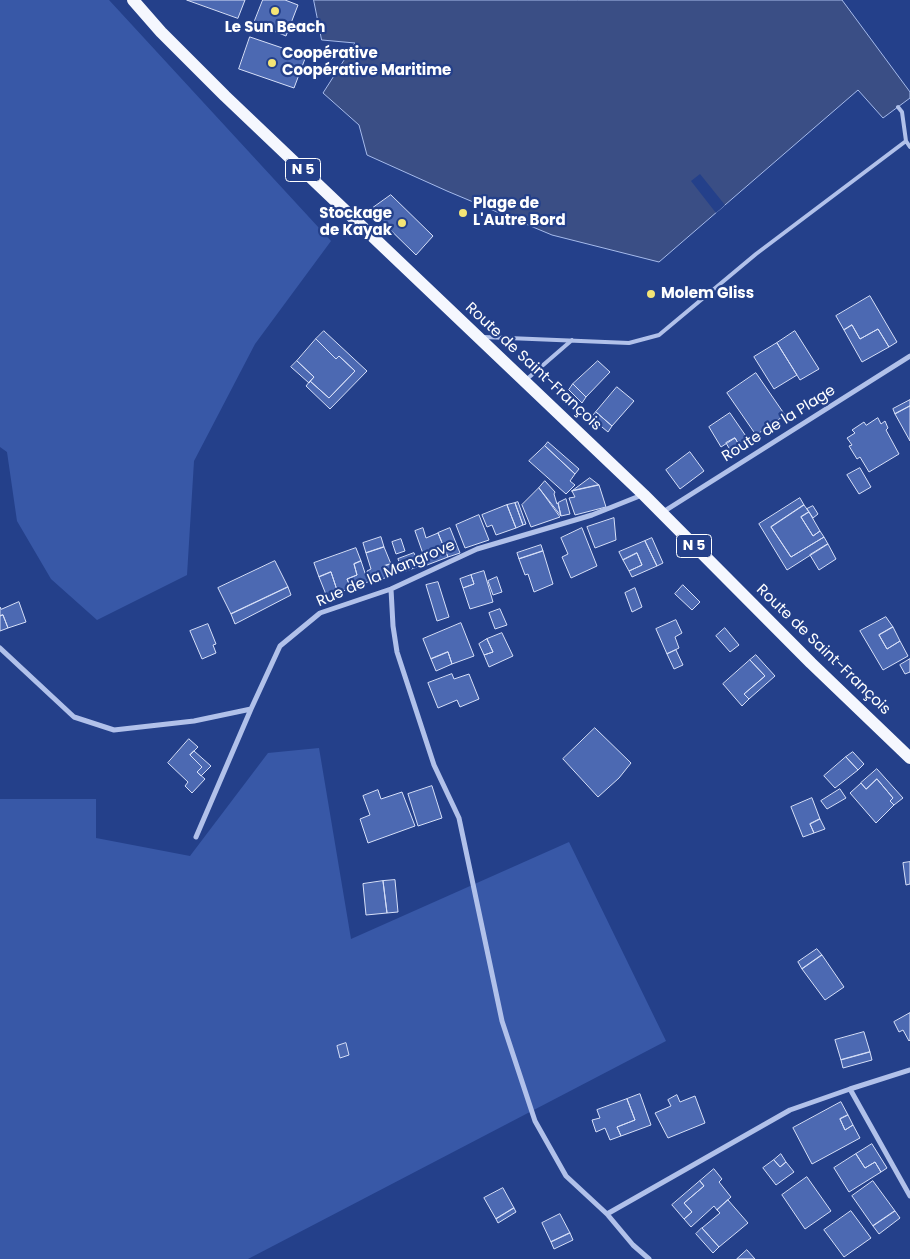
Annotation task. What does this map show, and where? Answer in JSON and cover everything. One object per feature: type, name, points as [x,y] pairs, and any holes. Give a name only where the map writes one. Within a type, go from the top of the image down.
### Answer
[{"type":"main road","name":"Route de Saint-François","points":[[133,0],[161,32],[225,96],[644,494],[810,663],[910,758]]},
{"type":"street","name":"Route de la Plage","points":[[662,513],[910,356]]},
{"type":"street","name":"Rue de la Mangrove","points":[[196,836],[280,646],[320,613],[391,589],[477,550],[592,514],[644,494]]},
{"type":"street","points":[[391,589],[393,626],[397,652],[434,765],[459,818],[502,1021],[535,1121],[566,1176],[607,1214],[633,1245],[649,1259]]},
{"type":"street","points":[[0,648],[74,717],[114,730],[194,721],[252,708]]},
{"type":"street","points":[[607,1214],[790,1110],[910,1070]]},
{"type":"street","points":[[850,1089],[910,1196]]},
{"type":"lane","points":[[898,107],[902,112],[906,141],[910,147]]},
{"type":"lane","points":[[476,336],[629,343],[659,335],[756,254],[906,141]]},
{"type":"lane","points":[[524,381],[572,340]]},
{"type":"shaded area","points":[[0,0],[109,0],[331,241],[255,344],[194,461],[187,575],[97,620],[51,579],[17,521],[7,452],[0,447]]},
{"type":"shaded area","points":[[314,0],[842,0],[910,92],[910,98],[883,118],[858,90],[659,262],[552,235],[367,155],[359,125],[323,93],[355,43],[322,40]]},
{"type":"shaded area","points":[[319,748],[351,939],[569,842],[666,1041],[248,1259],[0,1259],[0,799],[96,799],[96,838],[190,856],[268,753]]},
{"type":"pier","points":[[700,174],[725,205],[716,213],[691,181]]},
{"type":"building","points":[[187,0],[245,0],[238,18]]},
{"type":"building","points":[[263,0],[285,0],[298,5],[286,36],[254,23]]},
{"type":"building","name":"Coopérative Coopérative Maritime","points":[[250,37],[306,56],[294,88],[239,69]]},
{"type":"building","name":"Stockage de Kayak","points":[[391,195],[433,236],[416,255],[370,210]]},
{"type":"building","points":[[870,296],[897,342],[889,347],[878,329],[860,339],[852,325],[844,330],[836,316]]},
{"type":"building","points":[[852,325],[860,339],[878,329],[889,347],[862,362],[844,330]]},
{"type":"building","points":[[324,331],[367,371],[330,409],[306,386],[310,381],[329,398],[355,371],[339,356],[336,359],[316,339]]},
{"type":"building","points":[[795,331],[819,369],[800,380],[777,343]]},
{"type":"building","points":[[316,339],[336,359],[339,356],[355,371],[329,398],[310,381],[314,377],[297,361]]},
{"type":"building","points":[[777,343],[797,375],[774,389],[754,357]]},
{"type":"building","points":[[297,361],[314,377],[309,383],[291,367]]},
{"type":"building","points":[[598,361],[610,372],[586,397],[573,384]]},
{"type":"building","points":[[756,373],[785,415],[756,435],[727,393]]},
{"type":"building","points":[[573,384],[586,397],[582,403],[569,390]]},
{"type":"building","points":[[617,387],[634,401],[612,426],[596,412]]},
{"type":"building","points":[[910,400],[910,406],[895,414],[893,409]]},
{"type":"building","points":[[910,406],[910,441],[895,414]]},
{"type":"building","points":[[596,412],[612,426],[608,432],[591,418]]},
{"type":"building","points":[[730,413],[750,442],[741,448],[735,438],[721,447],[709,427]]},
{"type":"building","points":[[878,418],[881,424],[885,421],[888,428],[886,430],[899,454],[869,472],[860,457],[857,459],[849,446],[852,445],[847,438],[855,433],[852,430],[864,422],[866,425]]},
{"type":"building","points":[[735,438],[741,448],[732,453],[726,443]]},
{"type":"building","points":[[548,442],[579,469],[575,474],[545,446]]},
{"type":"building","points":[[545,446],[575,474],[570,481],[575,485],[566,494],[529,461]]},
{"type":"building","points":[[690,452],[704,471],[680,489],[666,470]]},
{"type":"building","points":[[860,468],[871,487],[859,494],[847,475]]},
{"type":"building","points":[[590,478],[599,485],[572,491]]},
{"type":"building","points":[[545,481],[555,492],[561,516],[539,488]]},
{"type":"building","points":[[599,485],[606,507],[575,515],[569,498],[575,497],[572,491]]},
{"type":"building","points":[[539,488],[560,517],[531,527],[522,505]]},
{"type":"building","points":[[800,498],[804,505],[771,527],[791,557],[824,537],[828,544],[787,570],[759,524]]},
{"type":"building","points":[[566,499],[570,514],[561,516],[558,503]]},
{"type":"building","points":[[518,502],[526,524],[523,525],[515,503]]},
{"type":"building","points":[[515,503],[523,525],[516,528],[507,505]]},
{"type":"building","points":[[507,505],[516,528],[496,535],[492,525],[487,527],[482,515]]},
{"type":"building","points":[[804,505],[809,512],[801,517],[813,536],[820,531],[824,537],[791,557],[771,527]]},
{"type":"building","points":[[813,506],[818,514],[813,518],[807,509]]},
{"type":"building","points":[[809,512],[820,531],[813,536],[801,517]]},
{"type":"building","points":[[479,515],[489,540],[465,548],[456,525]]},
{"type":"building","points":[[614,518],[616,540],[595,548],[587,527]]},
{"type":"building","points":[[423,528],[426,538],[438,533],[448,557],[427,565],[415,531]]},
{"type":"building","points":[[450,528],[460,553],[448,557],[438,533]]},
{"type":"building","points":[[582,528],[597,566],[571,578],[562,557],[568,554],[561,538]]},
{"type":"building","points":[[381,537],[384,547],[366,553],[363,543]]},
{"type":"building","points":[[652,538],[663,563],[657,566],[645,541]]},
{"type":"building","points":[[401,539],[405,551],[396,554],[392,542]]},
{"type":"building","points":[[645,541],[657,566],[632,577],[629,571],[642,565],[637,553],[623,560],[619,552]]},
{"type":"building","points":[[828,544],[836,559],[819,570],[810,555]]},
{"type":"building","points":[[541,545],[543,551],[519,559],[517,553]]},
{"type":"building","points":[[384,547],[391,564],[384,566],[387,577],[371,584],[367,571],[371,569],[366,553]]},
{"type":"building","points":[[356,548],[361,561],[354,564],[357,575],[347,579],[351,588],[338,593],[331,572],[319,577],[314,563]]},
{"type":"building","points":[[543,551],[553,584],[534,592],[528,574],[525,575],[519,559]]},
{"type":"building","points":[[414,553],[420,566],[403,572],[398,559]]},
{"type":"building","points":[[637,553],[642,565],[629,571],[623,560]]},
{"type":"building","points":[[275,561],[288,587],[231,614],[218,588]]},
{"type":"building","points":[[361,561],[368,582],[351,588],[347,579],[357,575],[354,564]]},
{"type":"building","points":[[391,564],[394,575],[387,577],[384,566]]},
{"type":"building","points":[[484,571],[493,602],[470,609],[463,588],[474,584],[471,575]]},
{"type":"building","points":[[331,572],[338,593],[327,597],[319,577]]},
{"type":"building","points":[[471,575],[474,584],[463,588],[460,579]]},
{"type":"building","points":[[497,577],[502,592],[493,595],[488,581]]},
{"type":"building","points":[[438,582],[449,617],[437,621],[426,585]]},
{"type":"building","points":[[683,585],[700,602],[692,610],[675,594]]},
{"type":"building","points":[[288,587],[291,595],[235,624],[231,614]]},
{"type":"building","points":[[635,588],[642,607],[632,612],[625,593]]},
{"type":"building","points":[[19,602],[26,622],[8,628],[3,615],[0,616],[0,607],[1,609]]},
{"type":"building","points":[[500,609],[507,625],[495,629],[489,613]]},
{"type":"building","points":[[3,615],[8,628],[0,631],[0,616]]},
{"type":"building","points":[[886,617],[893,627],[879,635],[887,649],[900,641],[908,656],[883,670],[860,631]]},
{"type":"building","points":[[676,620],[682,633],[675,637],[679,648],[667,654],[656,629]]},
{"type":"building","points":[[461,623],[474,656],[452,664],[448,652],[431,659],[423,639]]},
{"type":"building","points":[[208,624],[216,644],[213,645],[216,653],[202,659],[190,631]]},
{"type":"building","points":[[893,627],[900,641],[887,649],[879,635]]},
{"type":"building","points":[[725,628],[739,645],[730,652],[716,636]]},
{"type":"building","points":[[502,633],[513,656],[489,667],[484,655],[493,652],[487,639]]},
{"type":"building","points":[[487,639],[493,652],[484,655],[479,644]]},
{"type":"building","points":[[676,650],[683,665],[674,669],[667,654]]},
{"type":"building","points":[[448,652],[452,664],[436,671],[431,659]]},
{"type":"building","points":[[756,655],[775,676],[749,699],[744,694],[765,676],[750,660]]},
{"type":"building","points":[[910,659],[910,672],[905,674],[900,665]]},
{"type":"building","points":[[750,660],[765,676],[744,694],[749,699],[742,706],[723,684]]},
{"type":"building","points":[[452,674],[454,679],[469,674],[479,699],[460,707],[457,700],[438,708],[428,683]]},
{"type":"building","points":[[595,728],[631,763],[619,778],[598,797],[563,759]]},
{"type":"building","points":[[189,739],[198,747],[190,755],[202,767],[197,772],[205,779],[192,793],[185,786],[188,782],[168,763]]},
{"type":"building","points":[[194,751],[211,766],[201,776],[197,772],[202,767],[190,755]]},
{"type":"building","points":[[853,752],[864,764],[858,770],[846,757]]},
{"type":"building","points":[[846,757],[858,770],[835,788],[824,776]]},
{"type":"building","points":[[877,769],[903,798],[894,805],[890,801],[893,798],[877,779],[866,789],[861,783]]},
{"type":"building","points":[[877,779],[893,798],[890,801],[894,805],[876,823],[850,793],[861,783],[866,789]]},
{"type":"building","points":[[432,786],[442,818],[418,826],[408,794]]},
{"type":"building","points":[[840,789],[846,798],[827,809],[821,801]]},
{"type":"building","points":[[378,790],[381,799],[402,792],[415,826],[368,843],[360,819],[370,815],[363,796]]},
{"type":"building","points":[[812,798],[820,819],[810,824],[814,833],[803,837],[791,807]]},
{"type":"building","points":[[820,819],[825,829],[814,833],[810,824]]},
{"type":"building","points":[[910,862],[910,884],[906,885],[903,863]]},
{"type":"building","points":[[395,880],[398,912],[387,913],[383,881]]},
{"type":"building","points":[[383,881],[387,913],[366,915],[363,884]]},
{"type":"building","points":[[817,949],[822,955],[802,969],[798,962]]},
{"type":"building","points":[[822,955],[844,987],[825,1000],[802,969]]},
{"type":"building","points":[[910,1013],[909,1041],[903,1030],[899,1032],[894,1022]]},
{"type":"building","points":[[864,1032],[870,1052],[841,1060],[835,1040]]},
{"type":"building","points":[[346,1043],[349,1055],[340,1058],[337,1046]]},
{"type":"building","points":[[870,1052],[872,1060],[843,1068],[841,1060]]},
{"type":"building","points":[[640,1094],[651,1125],[621,1136],[617,1127],[635,1120],[627,1099]]},
{"type":"building","points":[[677,1095],[680,1102],[695,1096],[705,1123],[668,1138],[655,1113],[671,1106],[668,1100]]},
{"type":"building","points":[[627,1099],[635,1120],[617,1127],[621,1136],[610,1140],[605,1128],[596,1132],[592,1120],[600,1118],[597,1110]]},
{"type":"building","points":[[841,1102],[848,1115],[840,1119],[845,1130],[853,1125],[860,1138],[812,1164],[793,1128]]},
{"type":"building","points":[[848,1115],[853,1125],[845,1130],[840,1119]]},
{"type":"building","points":[[872,1144],[887,1168],[881,1172],[875,1162],[865,1168],[856,1154]]},
{"type":"building","points":[[781,1154],[786,1162],[780,1167],[774,1160]]},
{"type":"building","points":[[856,1154],[865,1168],[875,1162],[881,1172],[849,1192],[834,1168]]},
{"type":"building","points":[[774,1160],[780,1167],[786,1162],[794,1172],[776,1185],[763,1168]]},
{"type":"building","points":[[714,1169],[722,1179],[719,1182],[731,1197],[717,1210],[714,1206],[691,1227],[684,1219],[692,1212],[684,1203],[704,1186],[700,1181]]},
{"type":"building","points":[[807,1177],[831,1211],[805,1229],[782,1195]]},
{"type":"building","points":[[700,1181],[704,1186],[684,1203],[692,1212],[684,1219],[672,1205]]},
{"type":"building","points":[[873,1181],[895,1211],[873,1226],[852,1196]]},
{"type":"building","points":[[503,1188],[514,1208],[496,1219],[484,1198]]},
{"type":"building","points":[[728,1200],[748,1223],[719,1247],[702,1228],[720,1213],[717,1210]]},
{"type":"building","points":[[514,1208],[516,1212],[498,1223],[496,1219]]},
{"type":"building","points":[[851,1211],[871,1238],[844,1257],[824,1230]]},
{"type":"building","points":[[895,1211],[900,1218],[879,1234],[873,1226]]},
{"type":"building","points":[[560,1214],[570,1233],[551,1242],[542,1223]]},
{"type":"building","points":[[702,1228],[719,1247],[713,1253],[696,1234]]},
{"type":"building","points":[[570,1233],[573,1240],[554,1249],[551,1242]]},
{"type":"building","points":[[747,1250],[755,1259],[737,1259]]},
{"type":"place","name":"Le Sun Beach","points":[[275,11]]},
{"type":"place","name":"Coopérative Coopérative Maritime","points":[[272,63]]},
{"type":"place","name":"Plage de L'Autre Bord","points":[[463,213]]},
{"type":"place","name":"Stockage de Kayak","points":[[402,223]]},
{"type":"place","name":"Molem Gliss","points":[[651,294]]}]
